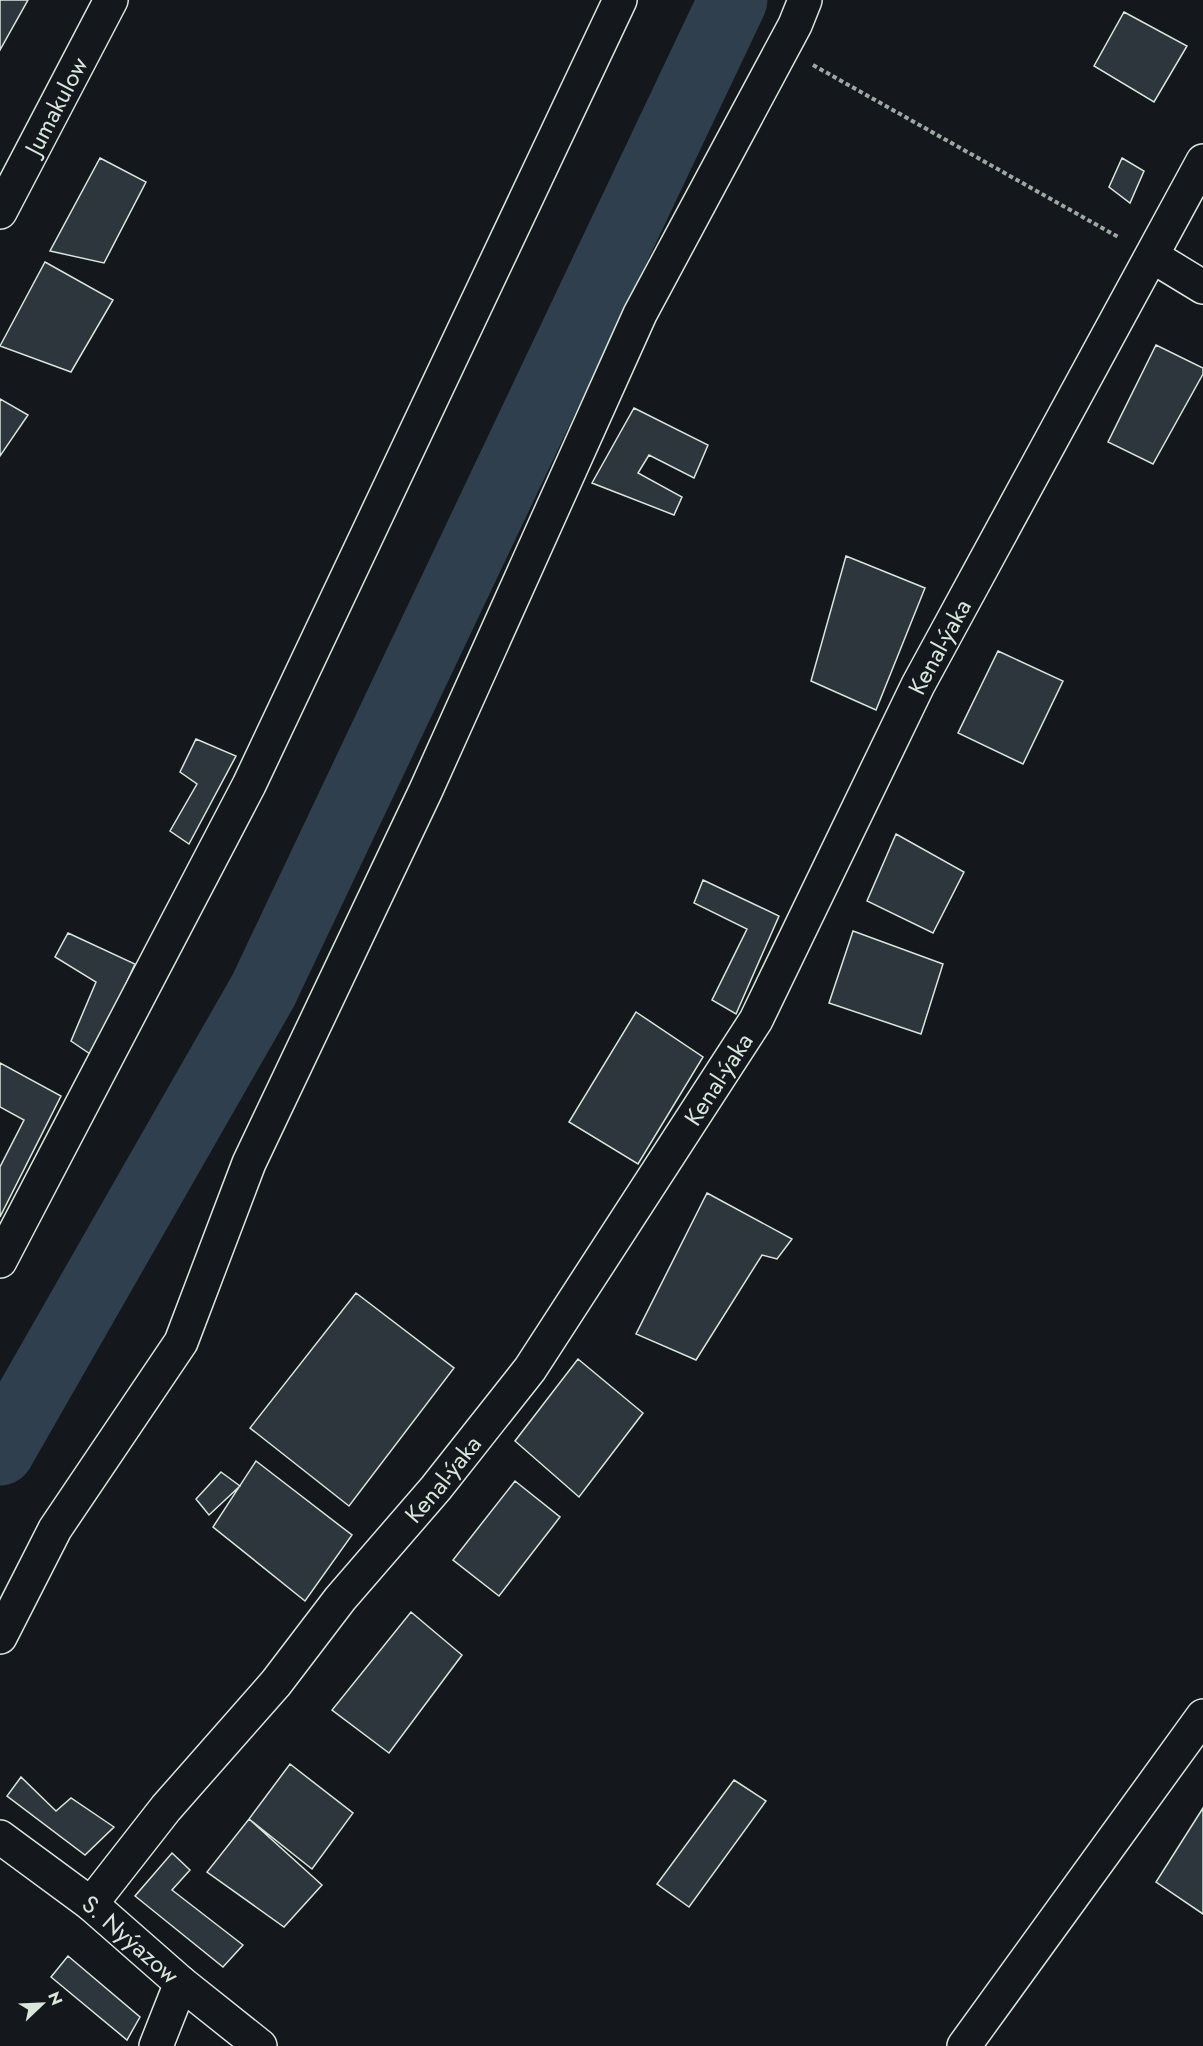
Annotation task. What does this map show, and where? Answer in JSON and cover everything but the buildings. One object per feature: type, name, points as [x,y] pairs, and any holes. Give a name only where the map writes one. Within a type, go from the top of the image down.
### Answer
[{"type":"street","name":"Jumakulow","points":[[0,212],[111,0]]},
{"type":"street","points":[[0,1261],[249,785],[620,0]]},
{"type":"street","points":[[0,1637],[55,1529],[181,1341],[249,1163],[426,790],[640,314],[783,48],[805,0]]},
{"type":"street","name":"Kenal-ýaka","points":[[91,1904],[166,1808],[276,1683],[340,1599],[436,1488],[530,1369],[756,1020],[918,686],[1203,161]]},
{"type":"street","points":[[1152,256],[1203,287]]},
{"type":"street","points":[[964,2046],[1203,1716]]},
{"type":"street","name":"S. Nyýazow","points":[[0,1837],[91,1904],[181,1983],[260,2046]]},
{"type":"street","points":[[156,2046],[181,1983]]},
{"type":"path","points":[[783,48],[1152,256]]},
{"type":"waterway","points":[[0,1451],[263,991],[733,0]]}]
